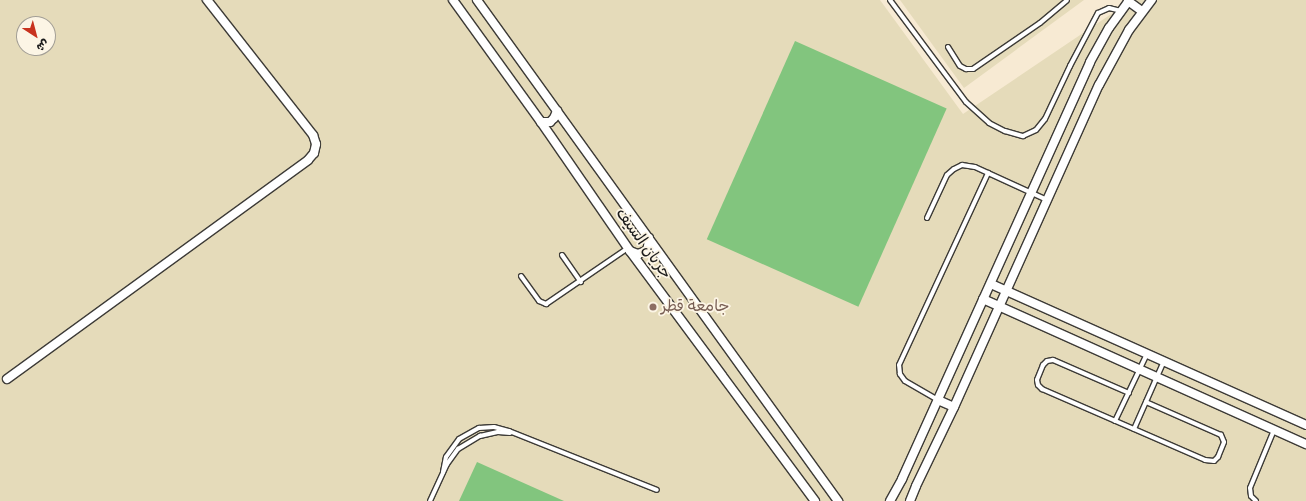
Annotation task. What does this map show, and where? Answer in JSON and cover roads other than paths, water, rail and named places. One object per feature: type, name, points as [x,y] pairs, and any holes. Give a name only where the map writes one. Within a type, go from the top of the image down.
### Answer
[{"type":"street","points":[[7,379],[308,160],[314,153],[316,144],[313,135],[207,0]]},
{"type":"street","name":"جريان السيف","points":[[453,0],[541,122],[629,250],[815,501]]},
{"type":"street","name":"جريان السيف","points":[[477,0],[838,501]]},
{"type":"street","points":[[890,501],[902,479],[938,400],[1090,62],[1109,28],[1129,0],[1142,11]]},
{"type":"street","points":[[910,501],[1114,55],[1142,11],[1152,0]]},
{"type":"street","points":[[541,122],[550,122],[554,118],[557,111]]},
{"type":"street","points":[[629,250],[638,254],[646,251],[649,238]]},
{"type":"street","points":[[990,284],[1306,425]]},
{"type":"street","points":[[983,300],[1306,443]]},
{"type":"street","points":[[938,400],[954,407]]},
{"type":"lane","points":[[890,0],[966,102],[989,123],[1004,131],[1023,136],[1036,130],[1045,119],[1070,66],[1098,14],[1109,8],[1121,11]]},
{"type":"lane","points":[[948,47],[960,66],[966,69],[973,69],[1040,23],[1068,0]]},
{"type":"lane","points":[[927,218],[947,175],[954,169],[966,165],[1032,192],[1047,200]]},
{"type":"lane","points":[[938,400],[905,381],[900,374],[899,365],[988,173]]},
{"type":"lane","points":[[521,276],[539,301],[543,304],[549,303],[629,250]]},
{"type":"lane","points":[[562,255],[580,282]]},
{"type":"lane","points":[[1115,421],[1147,354]]},
{"type":"lane","points":[[1129,393],[1053,360],[1047,361],[1043,365],[1037,380],[1039,387],[1208,461],[1214,461],[1218,457],[1224,442],[1221,435],[1146,402]]},
{"type":"lane","points":[[1134,429],[1164,361]]},
{"type":"lane","points":[[443,472],[449,450],[459,438],[472,430],[494,427],[516,434],[657,490]]},
{"type":"lane","points":[[1256,501],[1251,496],[1250,488],[1274,430]]},
{"type":"lane","points":[[430,501],[452,456],[472,439],[489,433],[516,434]]},
{"type":"place","name":"جامعة قطر","points":[[653,307]]}]
